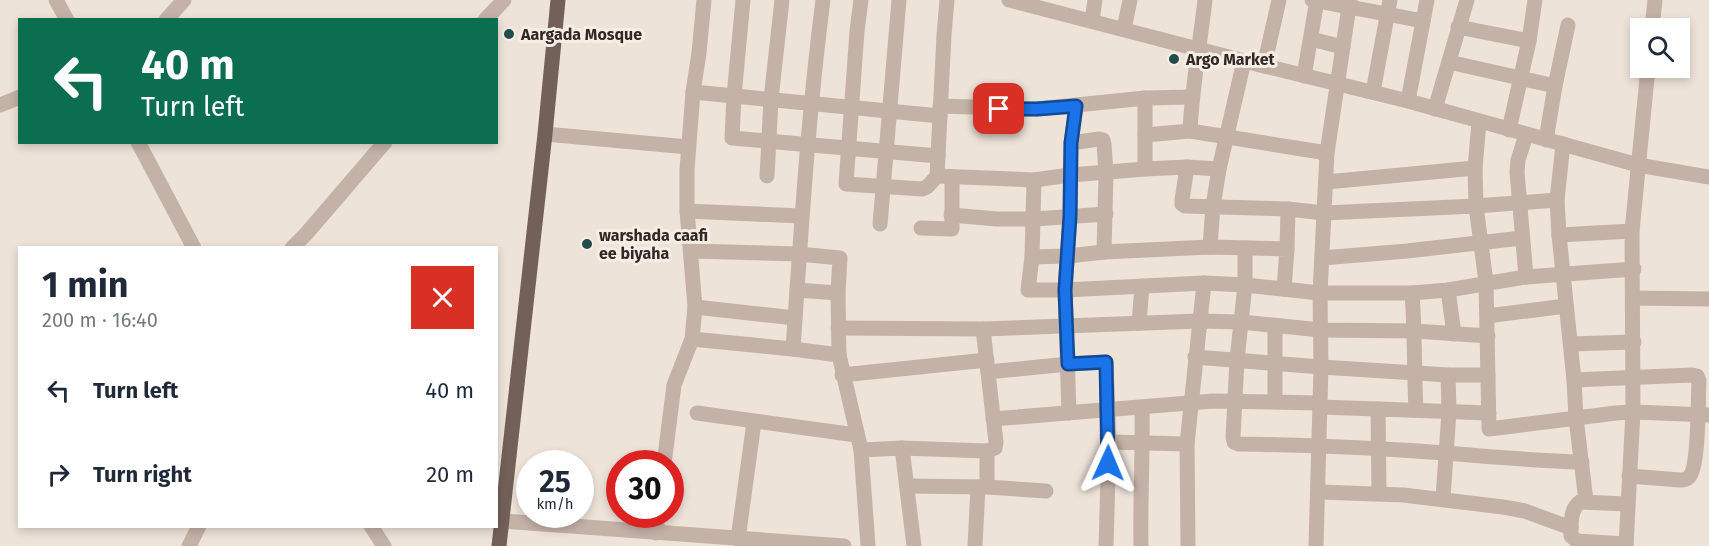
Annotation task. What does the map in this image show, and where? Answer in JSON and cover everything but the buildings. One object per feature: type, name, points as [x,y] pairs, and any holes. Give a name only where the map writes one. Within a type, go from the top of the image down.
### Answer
[{"type":"main road","points":[[499,546],[545,134],[557,2]]},
{"type":"street","points":[[56,0],[66,18]]},
{"type":"street","points":[[168,18],[184,0]]},
{"type":"street","points":[[487,18],[504,0]]},
{"type":"street","points":[[666,450],[674,386],[692,339],[695,307],[687,211],[688,147],[704,0]]},
{"type":"street","points":[[743,0],[732,138],[938,156]]},
{"type":"street","points":[[766,176],[771,99],[782,0]]},
{"type":"street","points":[[793,349],[801,216],[823,0]]},
{"type":"street","points":[[861,0],[846,184],[922,189],[944,177],[1035,180],[1144,169],[1187,167],[1219,169]]},
{"type":"street","points":[[880,224],[898,0]]},
{"type":"street","points":[[921,228],[952,229],[944,177],[938,156],[947,0]]},
{"type":"street","points":[[1009,0],[1058,7],[1092,21],[1199,50],[1408,101],[1638,165],[1709,176]]},
{"type":"street","points":[[1092,21],[1095,0]]},
{"type":"street","points":[[1124,29],[1130,0]]},
{"type":"street","points":[[1190,131],[1204,0]]},
{"type":"street","points":[[1264,66],[1278,0]]},
{"type":"street","points":[[1304,76],[1315,0],[1389,7],[1423,21]]},
{"type":"street","points":[[1408,101],[1427,0]]},
{"type":"street","points":[[1435,110],[1467,0]]},
{"type":"street","points":[[1509,130],[1529,41],[1535,0]]},
{"type":"street","points":[[1653,18],[1655,0]]},
{"type":"street","points":[[1316,546],[1321,367],[1320,293],[1327,153],[1350,3]]},
{"type":"street","points":[[1373,93],[1389,7]]},
{"type":"street","points":[[1546,140],[1568,25]]},
{"type":"street","points":[[1458,27],[1529,41]]},
{"type":"street","points":[[1311,39],[1343,47]]},
{"type":"street","points":[[1210,248],[1219,169],[1244,61]]},
{"type":"street","points":[[1449,62],[1555,86]]},
{"type":"street","points":[[1627,504],[1586,501],[1576,504],[1573,510],[1571,536],[1577,541],[1626,545],[1633,412],[1632,231],[1647,78]]},
{"type":"street","points":[[693,92],[889,111],[1037,109],[1145,98],[1192,97]]},
{"type":"street","points":[[0,105],[18,98]]},
{"type":"street","points":[[1144,169],[1145,98]]},
{"type":"street","points":[[1069,413],[1065,290],[1070,216],[1071,143],[1076,106]]},
{"type":"street","points":[[1479,122],[1474,168],[1476,206],[1486,282],[1489,429],[1633,412],[1703,416]]},
{"type":"street","points":[[1145,135],[1190,131],[1327,153]]},
{"type":"street","points":[[545,134],[688,147]]},
{"type":"street","points":[[1526,135],[1518,160],[1517,172],[1526,276]]},
{"type":"street","points":[[1071,143],[1103,140],[1106,173],[1104,252]]},
{"type":"street","points":[[139,144],[193,246]]},
{"type":"street","points":[[294,246],[383,144]]},
{"type":"street","points":[[1563,144],[1557,200],[1559,235],[1586,501]]},
{"type":"street","points":[[1187,167],[1182,204],[1185,206],[1288,209],[1324,213],[1557,200]]},
{"type":"street","points":[[1326,182],[1474,168]]},
{"type":"street","points":[[1035,180],[1032,257],[1028,290],[1204,283],[1320,293],[1412,293],[1448,290],[1526,276],[1634,268]]},
{"type":"street","points":[[1284,289],[1288,209]]},
{"type":"street","points":[[687,211],[801,216]]},
{"type":"street","points":[[951,215],[1034,219],[1106,214]]},
{"type":"street","points":[[1559,235],[1632,231]]},
{"type":"street","points":[[1322,258],[1522,238]]},
{"type":"street","points":[[1032,257],[1210,248],[1287,249]]},
{"type":"street","points":[[1245,248],[1245,285],[1237,360],[1234,442],[1319,445],[1533,461],[1582,462]]},
{"type":"street","points":[[691,251],[799,254],[840,258],[839,355],[861,450],[868,546]]},
{"type":"street","points":[[1188,546],[1187,444],[1204,283]]},
{"type":"street","points":[[1139,323],[1142,286]]},
{"type":"street","points":[[797,290],[838,293]]},
{"type":"street","points":[[1448,290],[1454,334]]},
{"type":"street","points":[[1412,293],[1416,410]]},
{"type":"street","points":[[1633,298],[1709,298]]},
{"type":"street","points":[[1487,316],[1566,306]]},
{"type":"street","points":[[695,307],[795,318]]},
{"type":"street","points":[[838,328],[983,329],[1200,321],[1241,322],[1321,330],[1415,331],[1488,336]]},
{"type":"street","points":[[1275,326],[1275,401]]},
{"type":"street","points":[[861,450],[902,448],[987,452],[995,448],[983,329]]},
{"type":"street","points":[[692,339],[839,355]]},
{"type":"street","points":[[1571,344],[1634,342]]},
{"type":"street","points":[[1195,357],[1414,373],[1488,375]]},
{"type":"street","points":[[843,375],[987,366],[1106,362],[1109,442],[1106,546]]},
{"type":"street","points":[[1443,498],[1449,412],[1448,375]]},
{"type":"street","points":[[1574,380],[1697,376],[1703,416],[1702,463],[1686,479],[1629,476]]},
{"type":"street","points":[[993,419],[1235,400],[1489,413]]},
{"type":"street","points":[[1141,546],[1142,408]]},
{"type":"street","points":[[1378,409],[1379,493]]},
{"type":"street","points":[[697,413],[856,435]]},
{"type":"street","points":[[738,539],[754,422]]},
{"type":"street","points":[[1109,442],[1187,444]]},
{"type":"street","points":[[902,448],[914,546]]},
{"type":"street","points":[[975,546],[987,452]]},
{"type":"street","points":[[907,486],[1046,491]]},
{"type":"street","points":[[1319,492],[1379,493],[1443,498],[1525,511],[1571,528]]},
{"type":"street","points":[[503,521],[844,546]]},
{"type":"street","points":[[189,546],[199,528]]},
{"type":"street","points":[[372,528],[384,546]]},
{"type":"street","points":[[656,533],[657,528]]},
{"type":"place","name":"Aargada Mosque","points":[[509,34]]},
{"type":"place","name":"Argo Market","points":[[1174,59]]},
{"type":"place","name":"warshada caafi ee biyaha","points":[[587,244]]},
{"type":"route","points":[[999,109],[1076,106],[1071,143],[1070,216],[1065,290],[1068,364],[1106,362],[1108,463]]}]
